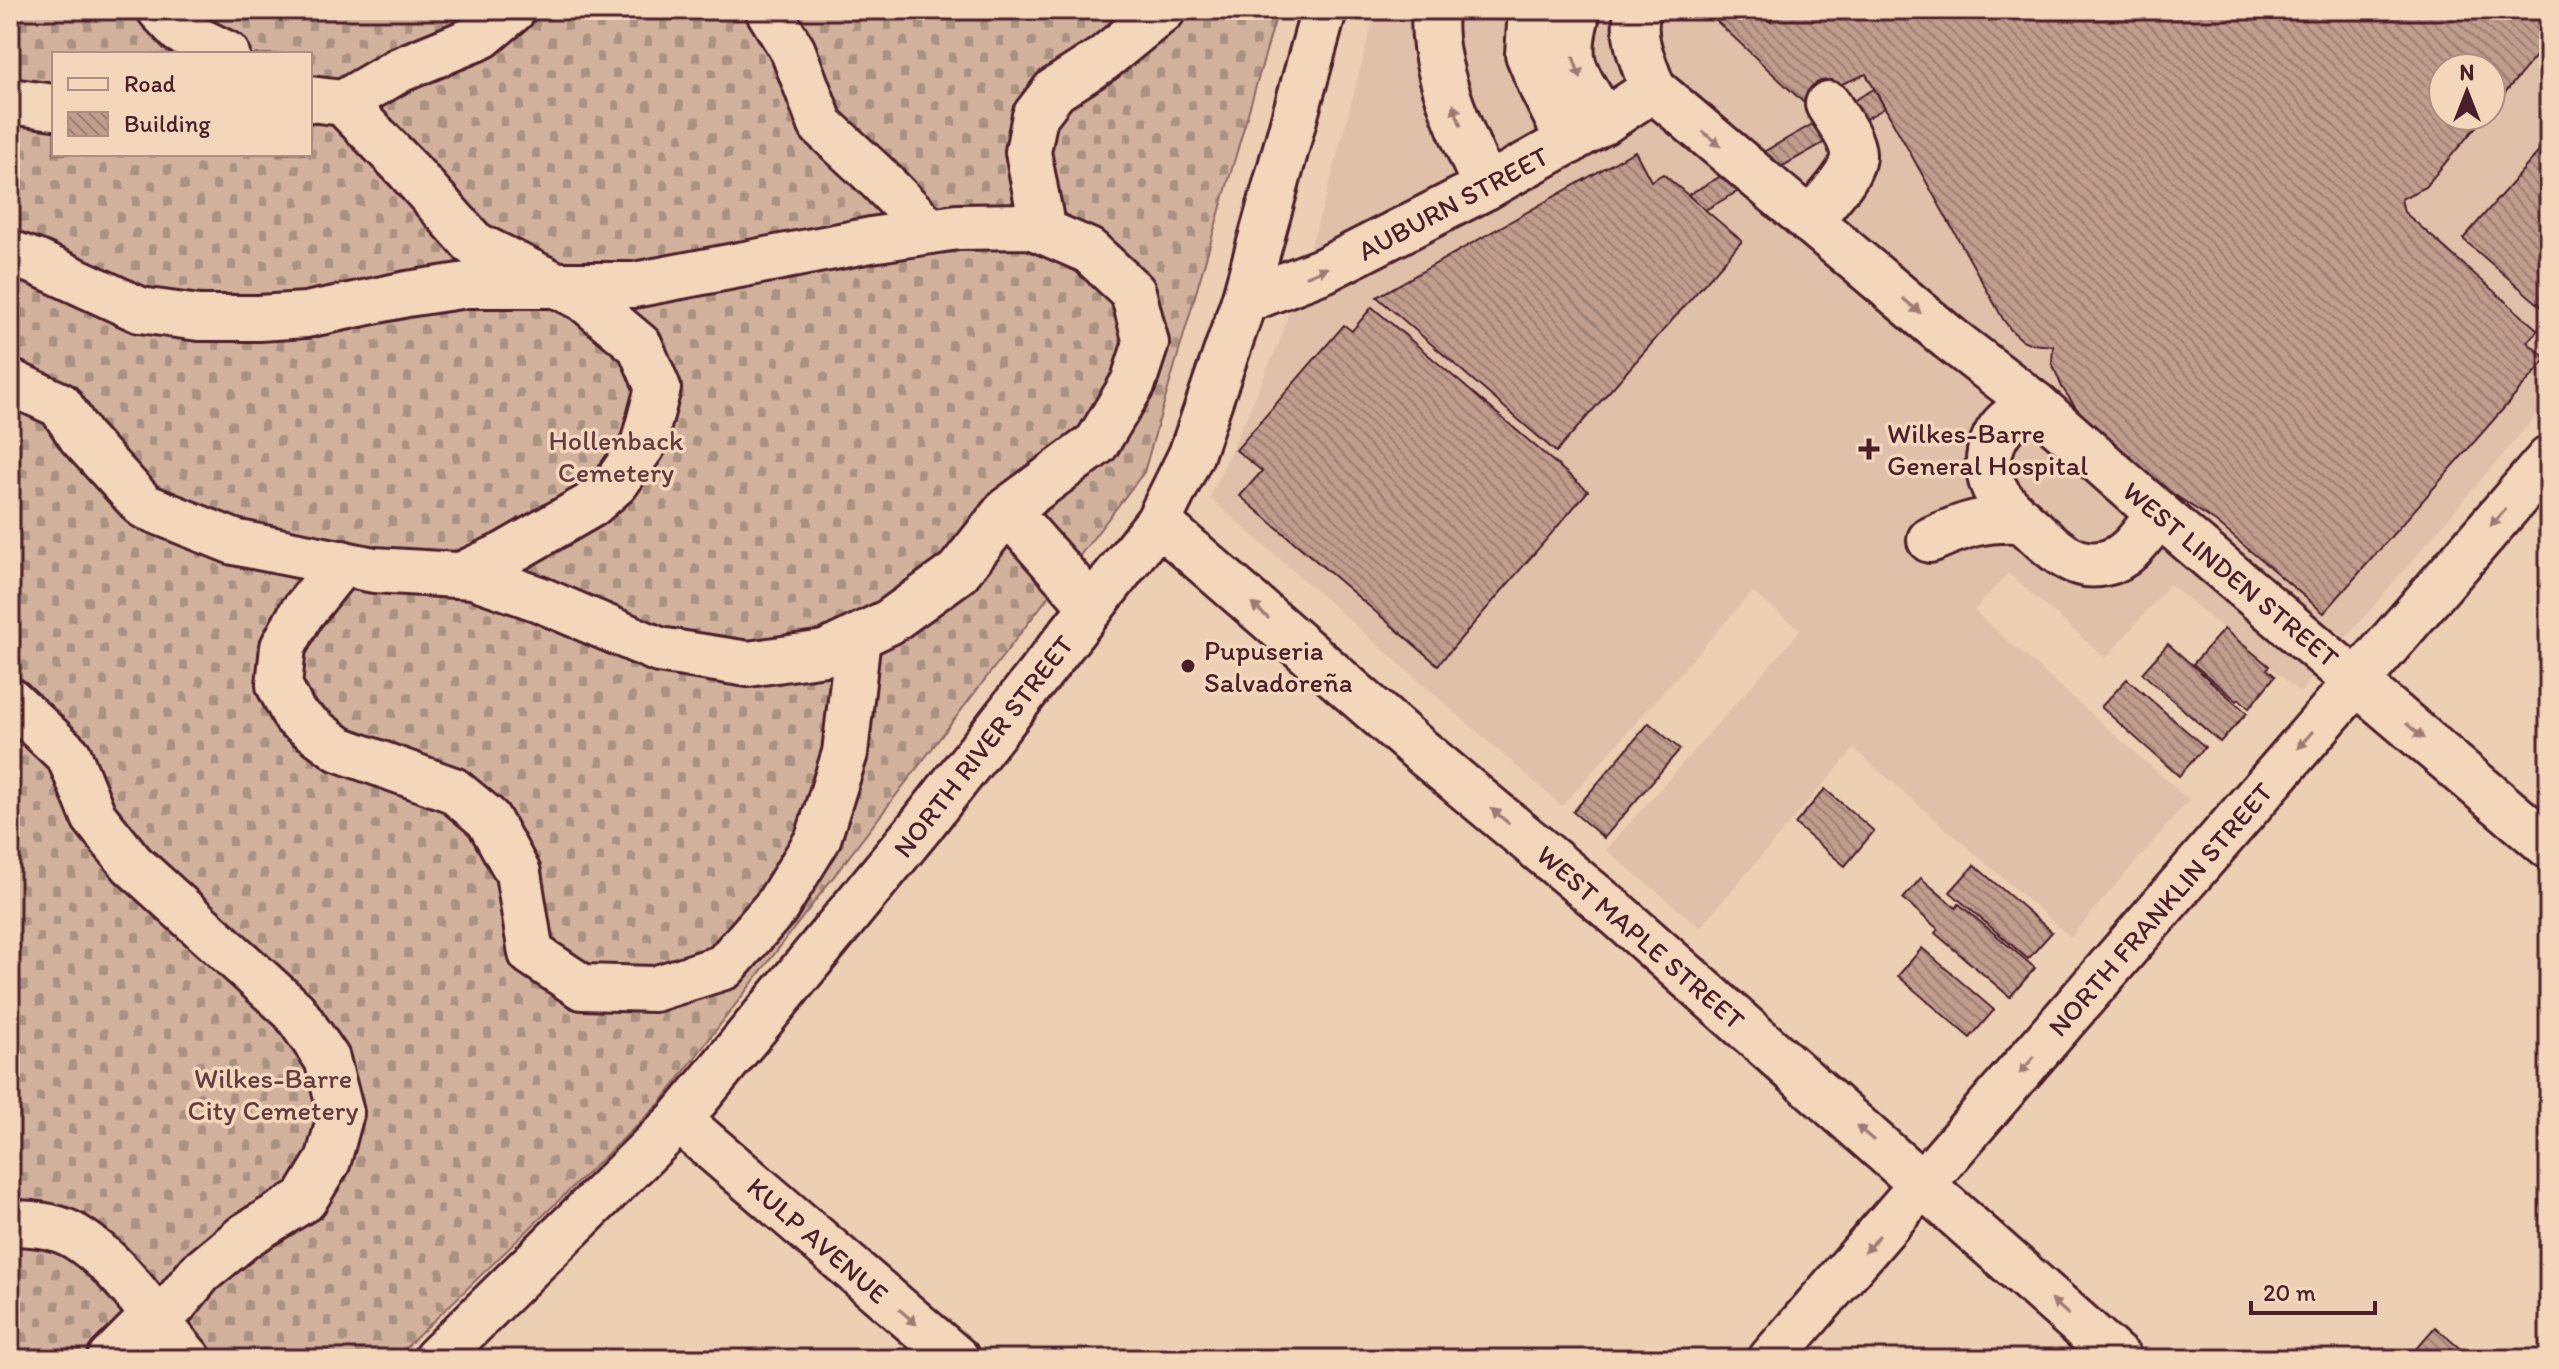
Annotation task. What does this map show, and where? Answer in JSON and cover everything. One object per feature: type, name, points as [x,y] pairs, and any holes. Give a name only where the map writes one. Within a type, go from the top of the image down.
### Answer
[{"type":"street","points":[[160,10],[180,31],[223,52]]},
{"type":"street","points":[[461,575],[504,555],[591,505],[616,483],[643,445],[658,388],[640,346],[583,298],[474,244],[408,170],[326,101],[482,36],[513,10]]},
{"type":"street","points":[[768,10],[793,51],[821,125],[930,231]]},
{"type":"street","points":[[1043,231],[1028,152],[1035,116],[1055,90],[1103,59],[1163,10]]},
{"type":"street","name":"NORTH RIVER STREET","points":[[454,1353],[679,1120],[920,827],[1158,522],[1191,455],[1244,301],[1324,10]]},
{"type":"street","points":[[1435,10],[1437,61],[1467,146],[1486,187]]},
{"type":"street","points":[[1531,10],[1528,54],[1542,88],[1587,131]]},
{"type":"street","points":[[1578,10],[1572,36],[1572,62],[1585,90],[1587,131]]},
{"type":"street","points":[[1638,10],[1635,20],[1637,45],[1653,89]]},
{"type":"street","name":"AUBURN STREET","points":[[1244,301],[1324,270],[1486,187],[1587,131],[1653,89]]},
{"type":"street","name":"WEST LINDEN STREET","points":[[1653,89],[1980,363],[2036,405],[2159,514],[2549,846]]},
{"type":"street","points":[[10,101],[52,107]]},
{"type":"street","points":[[1809,221],[1847,175],[1854,155],[1828,104]]},
{"type":"street","points":[[10,253],[140,310],[199,318],[306,315],[467,285],[634,285],[930,231],[957,227],[1031,226],[1089,251],[1133,292],[1146,343],[1133,383],[1097,443],[1007,510],[958,572],[889,622],[825,653],[748,664],[659,650],[539,599],[473,576],[374,570],[234,542],[144,506],[81,437],[60,405],[10,382]]},
{"type":"street","points":[[1980,363],[1988,406],[1993,488],[2003,503],[2059,553],[2076,563],[2104,564],[2124,556],[2159,514]]},
{"type":"street","points":[[2022,520],[1991,518],[1930,540],[1989,457],[1997,432],[2009,420],[2036,405]]},
{"type":"street","name":"NORTH FRANKLIN STREET","points":[[1771,1359],[2549,459]]},
{"type":"street","points":[[1007,510],[1092,607]]},
{"type":"street","name":"WEST MAPLE STREET","points":[[1158,522],[1409,740],[1617,914],[2119,1359]]},
{"type":"street","points":[[342,563],[301,614],[283,647],[279,685],[295,716],[339,749],[453,790],[488,819],[518,873],[531,953],[582,987],[654,989],[724,967],[777,906],[818,839],[845,753],[858,637]]},
{"type":"street","points":[[10,700],[69,756],[94,817],[132,864],[294,1011],[327,1059],[341,1113],[328,1161],[305,1199],[246,1235],[200,1273],[174,1305],[154,1315],[110,1359]]},
{"type":"street","name":"KULP AVENUE","points":[[679,1120],[957,1359]]},
{"type":"street","points":[[10,1223],[31,1223],[74,1236],[122,1275],[189,1359]]},
{"type":"shaded area","name":"Wilkes-Barre General Hospital","points":[[1376,10],[2549,10],[2549,400],[2300,692],[2170,584],[2106,658],[2008,573],[1974,611],[2189,800],[2071,937],[1854,749],[1700,927],[1606,850],[1801,630],[1752,592],[1562,806],[1210,498],[1279,343],[1324,204]]},
{"type":"green space","name":"Hollenback Cemetery","points":[[10,10],[1278,10],[1144,472],[660,1103],[394,1359],[10,1359]]},
{"type":"building","points":[[1716,10],[1754,10],[1772,23],[1764,10],[2549,10],[2549,41],[2507,90],[2507,52],[2427,52],[2427,132],[2471,132],[2425,187],[2401,199],[2404,212],[2538,330],[2527,342],[2547,359],[2324,613],[2216,522],[2129,465],[2089,427],[2062,387],[2052,363],[2053,346],[2022,340],[2003,319],[1866,74],[1839,85],[1842,88],[1817,115],[1711,16]]},
{"type":"building","points":[[1874,89],[1885,108],[1705,210],[1688,195]]},
{"type":"building","points":[[2549,140],[2549,304],[2544,309],[2463,239]]},
{"type":"building","points":[[1635,151],[1651,181],[1663,174],[1742,241],[1556,452],[1377,297]]},
{"type":"building","points":[[1372,307],[1588,491],[1438,665],[1240,496],[1262,471],[1236,450],[1344,325],[1352,331]]},
{"type":"building","points":[[2224,629],[2269,666],[2267,669],[2275,676],[2249,708],[2193,664]]},
{"type":"building","points":[[2168,644],[2247,713],[2220,742],[2142,673]]},
{"type":"building","points":[[2127,679],[2205,747],[2179,776],[2101,707]]},
{"type":"building","points":[[1649,723],[1680,749],[1604,838],[1573,812]]},
{"type":"building","points":[[1825,789],[1874,831],[1845,866],[1795,824]]},
{"type":"building","points":[[1974,865],[2052,932],[2028,959],[1950,892]]},
{"type":"building","points":[[1921,878],[1956,908],[1959,904],[2035,968],[2010,997],[1935,933],[1938,929],[1903,899]]},
{"type":"building","points":[[1922,948],[1994,1010],[1970,1038],[1898,976]]},
{"type":"building","points":[[2435,1327],[2472,1359],[2407,1359]]},
{"type":"place","name":"Wilkes-Barre General Hospital","points":[[1869,449]]},
{"type":"place","name":"Pupuseria Salvadoreña","points":[[1188,666]]},
{"type":"park label","name":"Wilkes-Barre City Cemetery","points":[[273,1094]]}]
